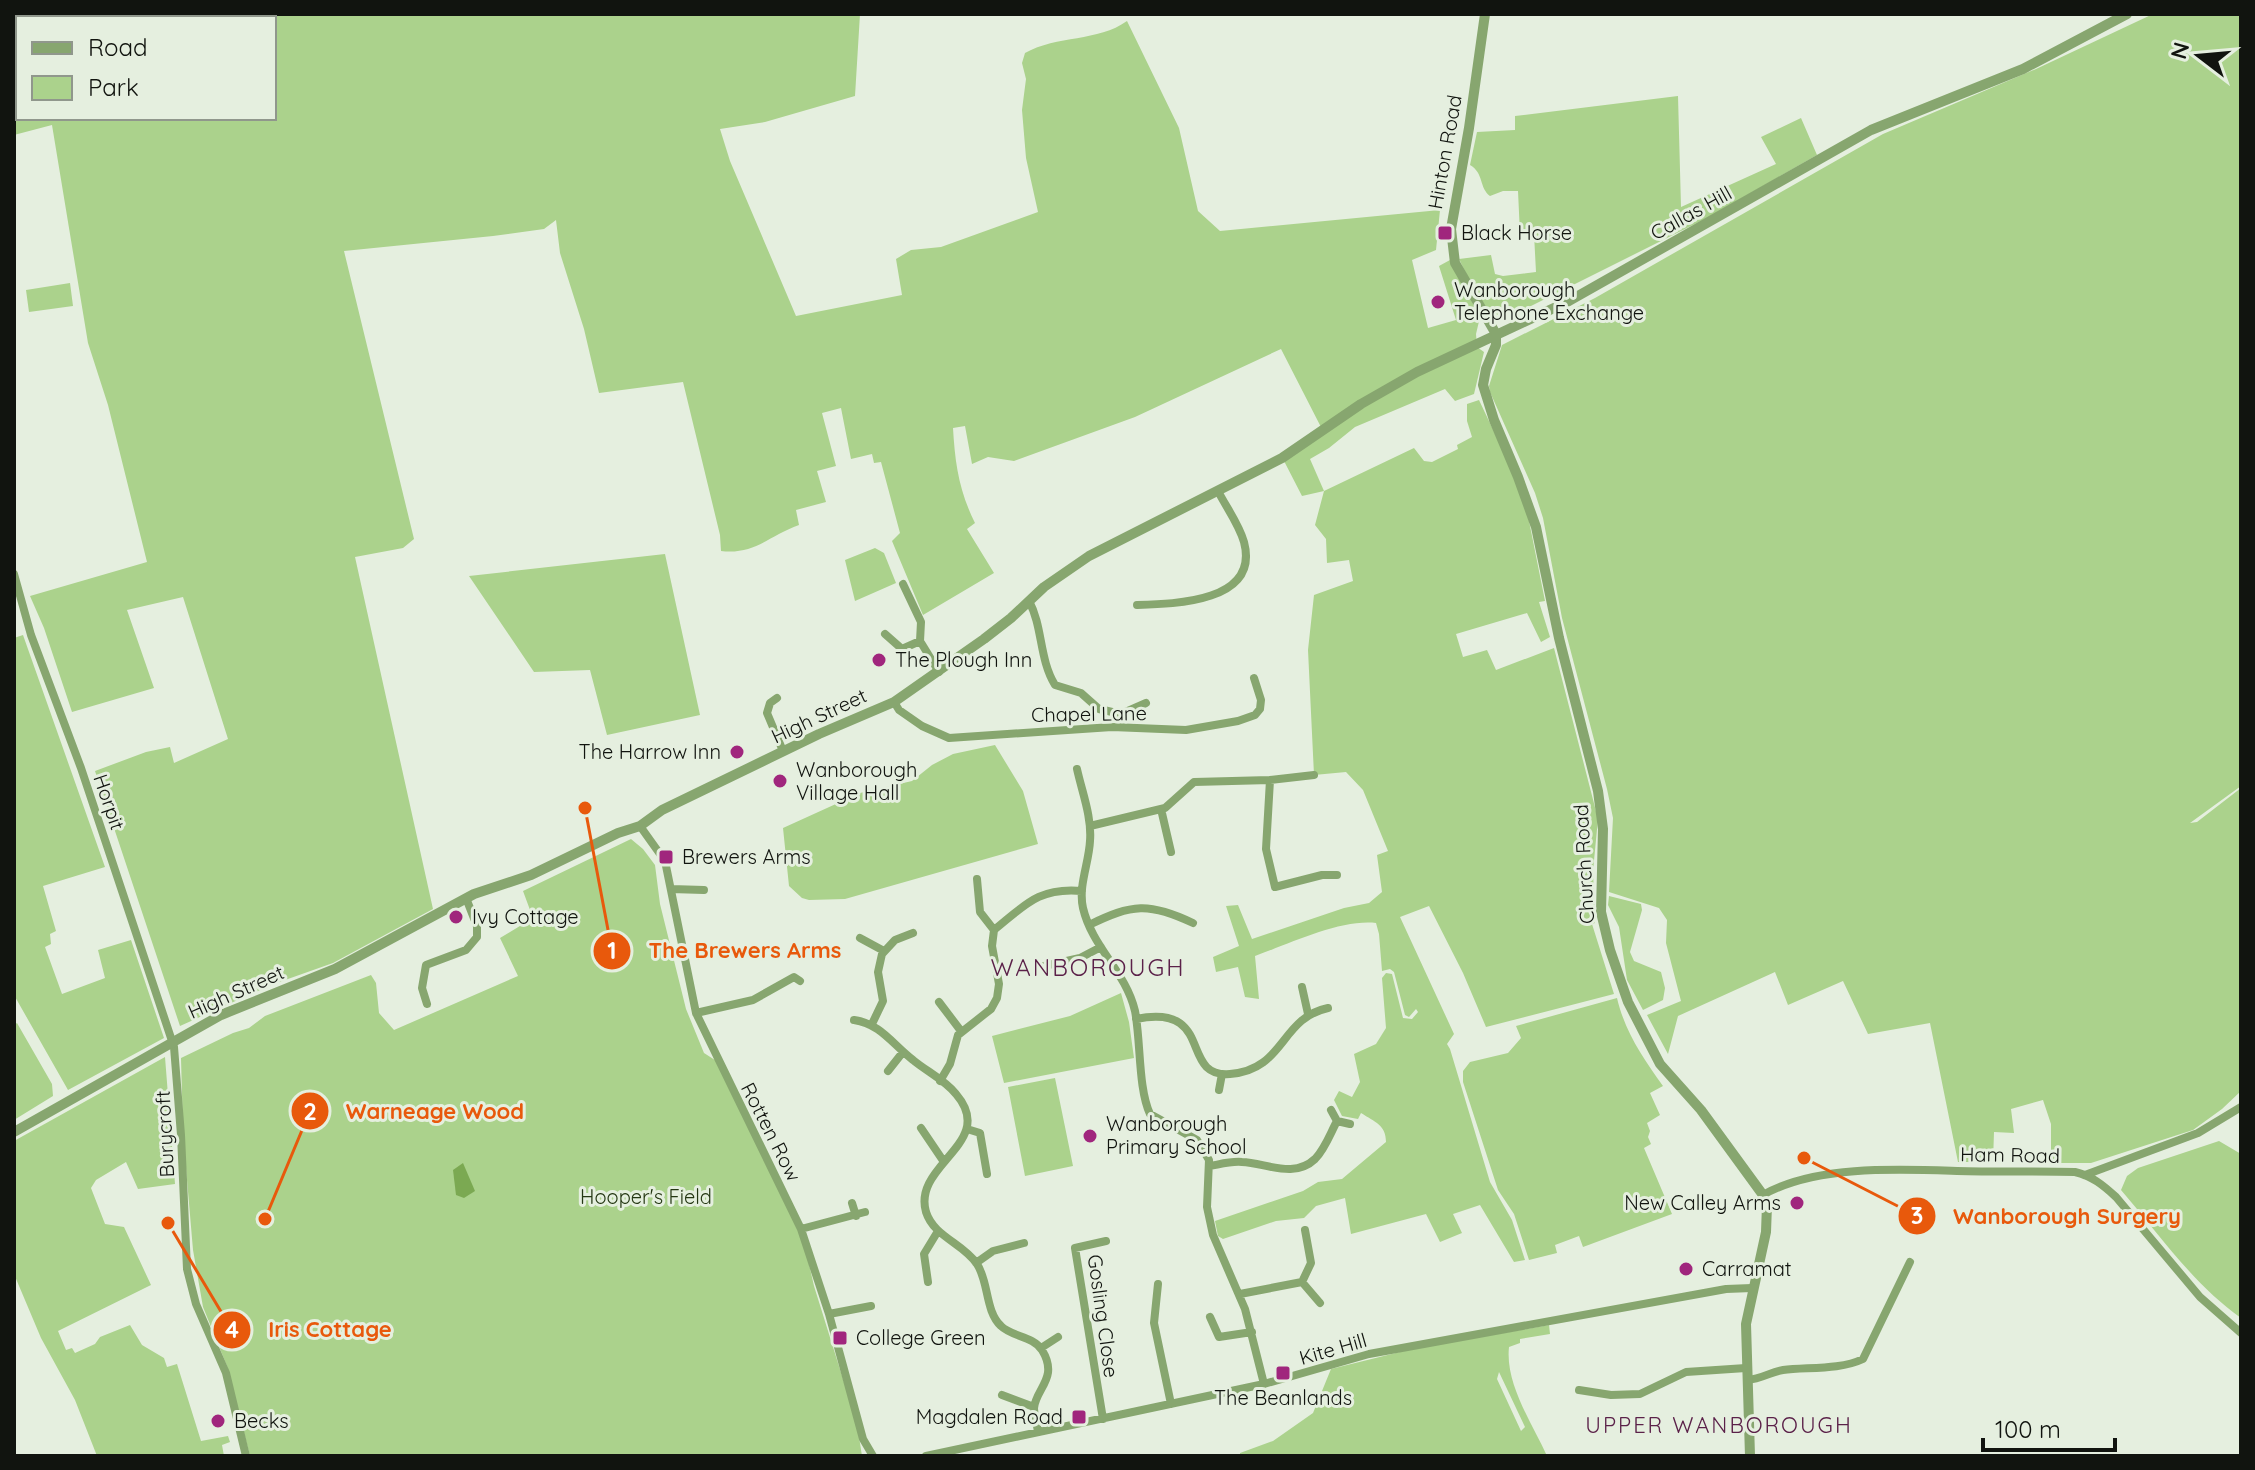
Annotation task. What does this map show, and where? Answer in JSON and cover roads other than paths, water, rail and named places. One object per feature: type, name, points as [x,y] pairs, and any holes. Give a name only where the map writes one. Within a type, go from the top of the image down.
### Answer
[{"type":"street","name":"Hinton Road","points":[[1485,14],[1451,229],[1455,263],[1496,334]]},
{"type":"street","name":"Callas Hill","points":[[1282,458],[1361,404],[1477,342],[1569,301],[1871,130],[2023,69],[2127,14]]},
{"type":"street","points":[[1477,342],[1485,314]]},
{"type":"street","name":"Church Road","points":[[1496,334],[1496,345],[1483,385],[1536,527],[1559,638],[1598,791],[1603,829],[1601,912],[1610,950],[1628,1002],[1660,1064],[1708,1120],[1763,1195]]},
{"type":"street","name":"High Street","points":[[14,1132],[234,1009],[335,969],[484,889],[531,875],[618,833],[640,826],[662,810],[783,751],[894,702],[939,672],[1011,618],[1061,574],[1089,556],[1282,458]]},
{"type":"street","points":[[1137,605],[1206,598],[1226,590],[1235,581],[1244,562],[1245,546],[1218,491]]},
{"type":"street","name":"Horpit","points":[[14,574],[31,635],[81,768],[173,1041]]},
{"type":"street","points":[[903,584],[921,622],[920,641],[939,672]]},
{"type":"street","points":[[1029,601],[1038,617],[1044,660],[1055,685],[1081,693],[1099,709],[1121,714],[1146,703]]},
{"type":"street","points":[[885,634],[902,649],[920,641]]},
{"type":"street","name":"Chapel Lane","points":[[894,702],[899,710],[927,730],[949,738],[1112,727],[1186,730],[1255,715],[1262,705],[1254,678]]},
{"type":"street","points":[[777,698],[770,703],[767,713],[783,751]]},
{"type":"street","points":[[1077,769],[1090,826],[1083,907],[1089,925],[1126,986],[1136,1019],[1145,1101],[1150,1114],[1197,1140],[1207,1154],[1210,1166],[1207,1203],[1213,1235],[1240,1294],[1264,1384]]},
{"type":"street","points":[[1090,826],[1161,809],[1176,801],[1188,786],[1198,782],[1314,775]]},
{"type":"street","points":[[1068,782],[1080,779]]},
{"type":"street","points":[[1270,780],[1266,849],[1278,897]]},
{"type":"street","points":[[1161,809],[1171,852]]},
{"type":"street","name":"Rotten Row","points":[[640,826],[665,861],[696,1013],[801,1229],[829,1314],[863,1439],[873,1456]]},
{"type":"street","points":[[1275,887],[1322,875],[1337,875]]},
{"type":"street","points":[[977,879],[980,912],[994,930]]},
{"type":"street","points":[[671,889],[704,890]]},
{"type":"street","points":[[940,1081],[950,1064],[954,1043],[961,1031],[991,1009],[998,994],[999,978],[992,946],[994,930],[1035,897],[1056,891],[1082,891]]},
{"type":"street","points":[[427,1004],[422,988],[426,965],[462,953],[476,941],[477,926],[466,898]]},
{"type":"street","points":[[1089,925],[1136,907],[1193,923]]},
{"type":"street","points":[[872,1024],[883,1001],[878,967],[884,951],[895,940],[913,933]]},
{"type":"street","points":[[860,938],[884,951]]},
{"type":"street","points":[[1044,966],[1085,957],[1101,947]]},
{"type":"street","points":[[1054,964],[1057,974]]},
{"type":"street","points":[[696,1013],[753,1000],[794,977],[800,981]]},
{"type":"street","points":[[1302,987],[1308,1014]]},
{"type":"street","points":[[939,1002],[961,1031]]},
{"type":"street","points":[[1136,1019],[1164,1015],[1179,1021],[1187,1028],[1202,1060],[1211,1069],[1226,1074],[1252,1069],[1269,1060],[1308,1014],[1328,1008]]},
{"type":"street","points":[[854,1020],[872,1024],[960,1100],[967,1129],[959,1145],[929,1180],[925,1197],[928,1216],[938,1231],[976,1263],[997,1321],[1008,1331],[1031,1340],[1041,1348],[1048,1376],[1034,1407],[1038,1432]]},
{"type":"street","name":"Burycroft","points":[[173,1041],[178,1075],[187,1269],[196,1304],[224,1365],[246,1456]]},
{"type":"street","points":[[888,1071],[903,1052]]},
{"type":"street","points":[[1219,1090],[1226,1074]]},
{"type":"street","points":[[2085,1175],[2198,1133],[2241,1107]]},
{"type":"street","points":[[1331,1110],[1337,1121],[1350,1124]]},
{"type":"street","points":[[1210,1166],[1237,1162],[1301,1169],[1322,1151],[1337,1121]]},
{"type":"street","points":[[921,1128],[944,1162]]},
{"type":"street","points":[[967,1129],[980,1133],[987,1174]]},
{"type":"street","name":"Ham Road","points":[[1763,1195],[1777,1188],[1823,1176],[1907,1168],[2075,1172],[2103,1185],[2116,1197],[2200,1297],[2241,1333]]},
{"type":"street","points":[[1750,1456],[1746,1324],[1766,1232],[1767,1205],[1763,1195]]},
{"type":"street","points":[[801,1229],[861,1214],[852,1203]]},
{"type":"street","points":[[1302,1282],[1311,1263],[1305,1230]]},
{"type":"street","points":[[928,1282],[924,1254],[938,1231]]},
{"type":"street","name":"Gosling Close","points":[[1103,1419],[1075,1248],[1106,1241]]},
{"type":"street","points":[[976,1263],[993,1251],[1024,1243]]},
{"type":"street","points":[[1747,1380],[1763,1379],[1778,1371],[1863,1359],[1910,1262]]},
{"type":"street","points":[[1240,1294],[1302,1282]]},
{"type":"street","points":[[1302,1282],[1320,1303]]},
{"type":"street","points":[[1158,1284],[1154,1323],[1171,1404]]},
{"type":"street","name":"Kite Hill","points":[[926,1456],[1264,1384],[1369,1354],[1726,1289],[1752,1288]]},
{"type":"street","points":[[829,1314],[871,1306]]},
{"type":"street","points":[[1210,1317],[1219,1337],[1252,1332]]},
{"type":"street","points":[[1041,1348],[1058,1337]]},
{"type":"street","points":[[1579,1390],[1611,1395],[1640,1394],[1673,1376],[1694,1370],[1746,1368]]},
{"type":"street","points":[[1002,1395],[1034,1407]]},
{"type":"place","name":"Black Horse","points":[[1445,233]]},
{"type":"place","name":"Wanborough Telephone Exchange","points":[[1438,302]]},
{"type":"place","name":"The Plough Inn","points":[[879,660]]},
{"type":"place","name":"The Harrow Inn","points":[[737,752]]},
{"type":"place","name":"Wanborough Village Hall","points":[[780,781]]},
{"type":"place","name":"The Brewers Arms","points":[[585,808]]},
{"type":"place","name":"Brewers Arms","points":[[666,857]]},
{"type":"place","name":"Ivy Cottage","points":[[456,917]]},
{"type":"place","name":"Wanborough Primary School","points":[[1090,1136]]},
{"type":"place","name":"Wanborough Surgery","points":[[1804,1158]]},
{"type":"place","name":"New Calley Arms","points":[[1797,1203]]},
{"type":"place","name":"Warneage Wood","points":[[265,1219]]},
{"type":"place","name":"Iris Cottage","points":[[168,1223]]},
{"type":"place","name":"Carramat","points":[[1686,1269]]},
{"type":"place","name":"College Green","points":[[840,1338]]},
{"type":"place","name":"The Beanlands","points":[[1283,1373]]},
{"type":"place","name":"Magdalen Road","points":[[1079,1417]]},
{"type":"place","name":"Becks","points":[[218,1421]]},
{"type":"district","name":"WANBOROUGH","points":[[1088,968]]},
{"type":"district","name":"UPPER WANBOROUGH","points":[[1719,1425]]},
{"type":"park label","name":"Hooper's Field","points":[[646,1197]]}]
